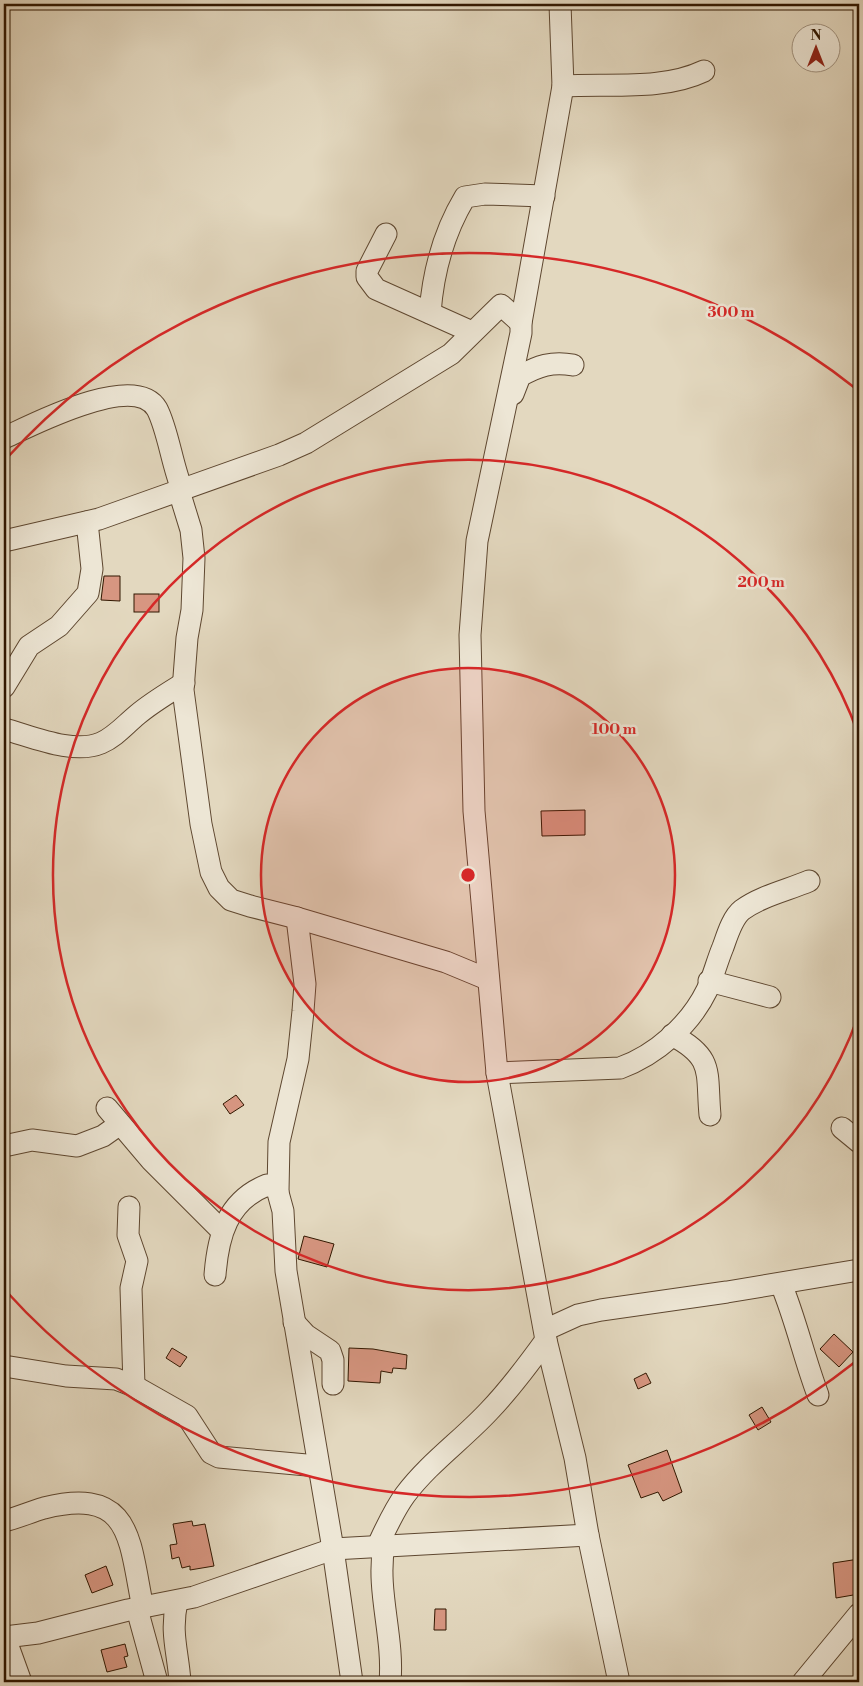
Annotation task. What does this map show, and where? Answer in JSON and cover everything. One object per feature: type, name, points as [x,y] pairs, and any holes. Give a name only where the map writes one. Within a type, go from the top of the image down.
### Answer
[{"type":"street","points":[[560,4],[563,86],[521,323],[521,333],[478,541],[470,636],[474,810],[497,1073],[545,1335],[575,1458],[588,1535],[620,1682]]},
{"type":"street","points":[[563,86],[685,80],[704,71]]},
{"type":"street","points":[[430,313],[435,272],[443,245],[465,197],[485,194],[544,196]]},
{"type":"street","points":[[386,234],[371,261],[367,277],[376,289],[472,332]]},
{"type":"street","points":[[4,541],[87,522],[257,464],[306,443],[451,354],[501,305],[521,323]]},
{"type":"street","points":[[505,416],[520,376],[545,364],[558,362],[573,365]]},
{"type":"street","points":[[4,438],[93,401],[137,396],[149,400],[156,408],[162,421],[191,530],[194,558],[192,610],[186,638],[184,682],[201,824],[211,872],[219,888],[231,900],[446,962],[488,979]]},
{"type":"street","points":[[4,687],[29,646],[59,626],[88,593],[92,569],[87,522]]},
{"type":"street","points":[[4,729],[59,744],[82,746],[100,744],[119,732],[152,703],[184,682]]},
{"type":"street","points":[[497,1073],[620,1068],[637,1062],[672,1035],[694,1012],[708,989],[709,981],[732,925],[741,911],[809,881]]},
{"type":"street","points":[[297,918],[304,984],[303,1011],[298,1059],[279,1142],[278,1191],[283,1210],[286,1271],[333,1549],[352,1682]]},
{"type":"street","points":[[709,981],[770,997]]},
{"type":"street","points":[[672,1035],[690,1045],[704,1059],[707,1067],[710,1115]]},
{"type":"street","points":[[4,1146],[32,1140],[76,1146],[103,1136],[113,1116],[184,1194],[222,1231]]},
{"type":"street","points":[[842,1128],[859,1142]]},
{"type":"street","points":[[215,1276],[217,1247],[222,1231],[235,1209],[246,1197],[267,1185],[272,1186],[278,1191]]},
{"type":"street","points":[[129,1207],[128,1235],[137,1262],[131,1288],[134,1386]]},
{"type":"street","points":[[390,1682],[387,1618],[380,1579],[381,1545],[390,1521],[405,1495],[488,1412],[523,1372],[545,1335],[578,1315],[601,1310],[781,1284],[859,1270]]},
{"type":"street","points":[[781,1284],[793,1311],[807,1367],[818,1395]]},
{"type":"street","points":[[294,1322],[306,1335],[330,1351],[333,1360],[334,1384]]},
{"type":"street","points":[[4,1366],[66,1376],[116,1379],[134,1386],[187,1416],[211,1453],[219,1457],[318,1466]]},
{"type":"street","points":[[4,1521],[44,1508],[70,1504],[94,1505],[109,1509],[120,1520],[127,1534],[140,1608],[157,1682]]},
{"type":"street","points":[[21,1682],[6,1644],[38,1633],[177,1601],[232,1585],[333,1549],[588,1535]]},
{"type":"street","points":[[177,1601],[174,1614],[174,1646],[180,1682]]},
{"type":"street","points":[[803,1682],[859,1614]]},
{"type":"building","points":[[104,576],[120,576],[120,601],[101,600]]},
{"type":"building","points":[[134,594],[159,594],[159,612],[134,612]]},
{"type":"building","points":[[585,810],[585,835],[542,836],[541,811]]},
{"type":"building","points":[[236,1095],[244,1105],[230,1114],[223,1104]]},
{"type":"building","points":[[304,1236],[334,1244],[327,1267],[298,1259]]},
{"type":"building","points":[[834,1334],[853,1352],[839,1367],[820,1349]]},
{"type":"building","points":[[172,1348],[187,1357],[180,1367],[166,1358]]},
{"type":"building","points":[[349,1348],[373,1349],[407,1355],[406,1369],[393,1368],[392,1373],[381,1371],[380,1383],[348,1381]]},
{"type":"building","points":[[646,1373],[651,1383],[638,1389],[634,1379]]},
{"type":"building","points":[[762,1407],[771,1422],[758,1430],[749,1415]]},
{"type":"building","points":[[667,1450],[682,1492],[663,1501],[658,1492],[641,1498],[628,1465]]},
{"type":"building","points":[[192,1521],[193,1526],[205,1524],[214,1566],[190,1570],[190,1566],[182,1568],[179,1557],[172,1559],[170,1545],[177,1544],[173,1524]]},
{"type":"building","points":[[859,1559],[859,1594],[836,1598],[833,1563]]},
{"type":"building","points":[[106,1566],[113,1585],[92,1593],[85,1575]]},
{"type":"building","points":[[435,1609],[446,1609],[446,1630],[434,1630]]},
{"type":"building","points":[[125,1644],[128,1656],[124,1657],[127,1667],[107,1672],[101,1650]]}]
